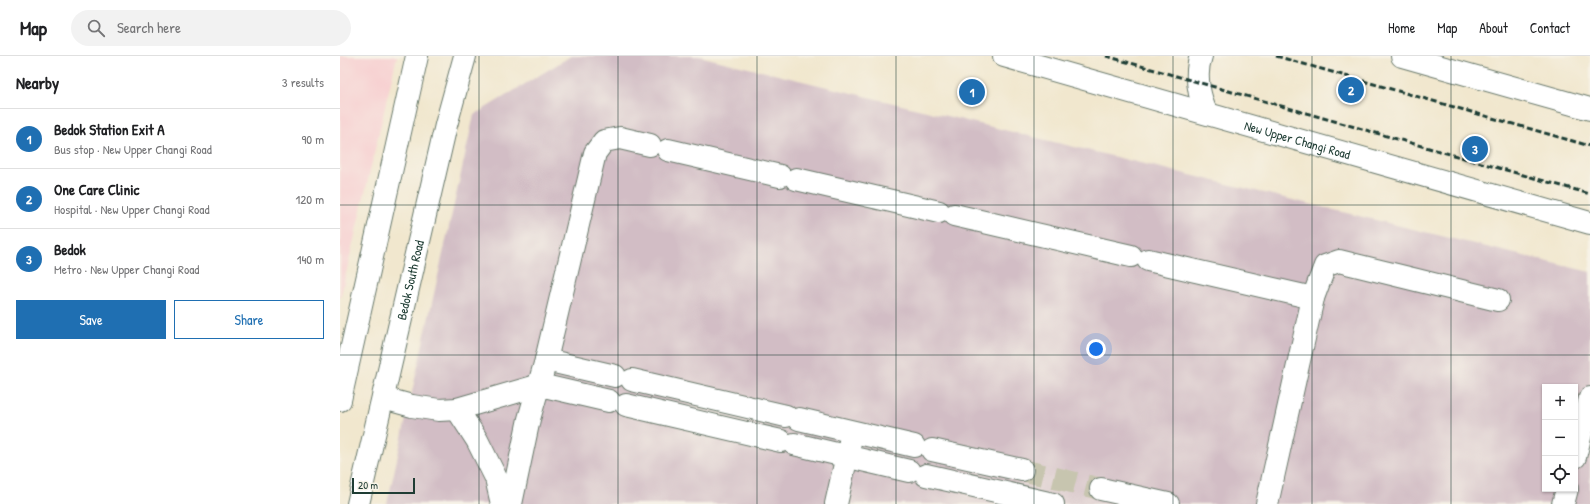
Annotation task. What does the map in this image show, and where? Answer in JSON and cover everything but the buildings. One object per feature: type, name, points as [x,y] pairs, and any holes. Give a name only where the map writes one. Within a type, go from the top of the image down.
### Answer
[{"type":"main road","points":[[340,400],[417,56]]},
{"type":"main road","name":"Bedok South Road","points":[[358,504],[446,125],[465,56]]},
{"type":"main road","name":"New Upper Changi Road","points":[[1004,56],[1590,223]]},
{"type":"main road","points":[[1201,56],[1197,73],[1198,87],[1206,113]]},
{"type":"main road","points":[[1402,56],[1590,109]]},
{"type":"main road","points":[[511,504],[528,419],[540,385],[595,153],[604,141],[620,138],[1313,298]]},
{"type":"main road","points":[[1267,504],[1313,298],[1325,266],[1338,261],[1498,300]]},
{"type":"main road","points":[[546,360],[1022,470]]},
{"type":"main road","points":[[383,398],[412,406],[439,410],[457,409],[540,385],[1053,504]]},
{"type":"main road","points":[[1575,456],[1590,398]]},
{"type":"main road","points":[[457,409],[477,440],[496,478],[502,504]]},
{"type":"main road","points":[[836,504],[853,431]]},
{"type":"main road","points":[[1101,489],[1168,504]]},
{"type":"main road","points":[[1563,504],[1566,492]]},
{"type":"shaded area","points":[[340,56],[397,56],[340,299]]},
{"type":"shaded area","points":[[571,56],[699,56],[1590,272],[1590,504],[387,504],[474,115]]},
{"type":"tunnel","points":[[1022,470],[1101,489]]},
{"type":"railway","points":[[1106,56],[1590,194]]},
{"type":"railway","points":[[1276,56],[1590,146]]},
{"type":"place","name":"One Care Clinic","points":[[1351,90]]},
{"type":"place","name":"Bedok Station Exit A","points":[[972,92]]},
{"type":"place","name":"Bedok","points":[[1475,149]]}]
